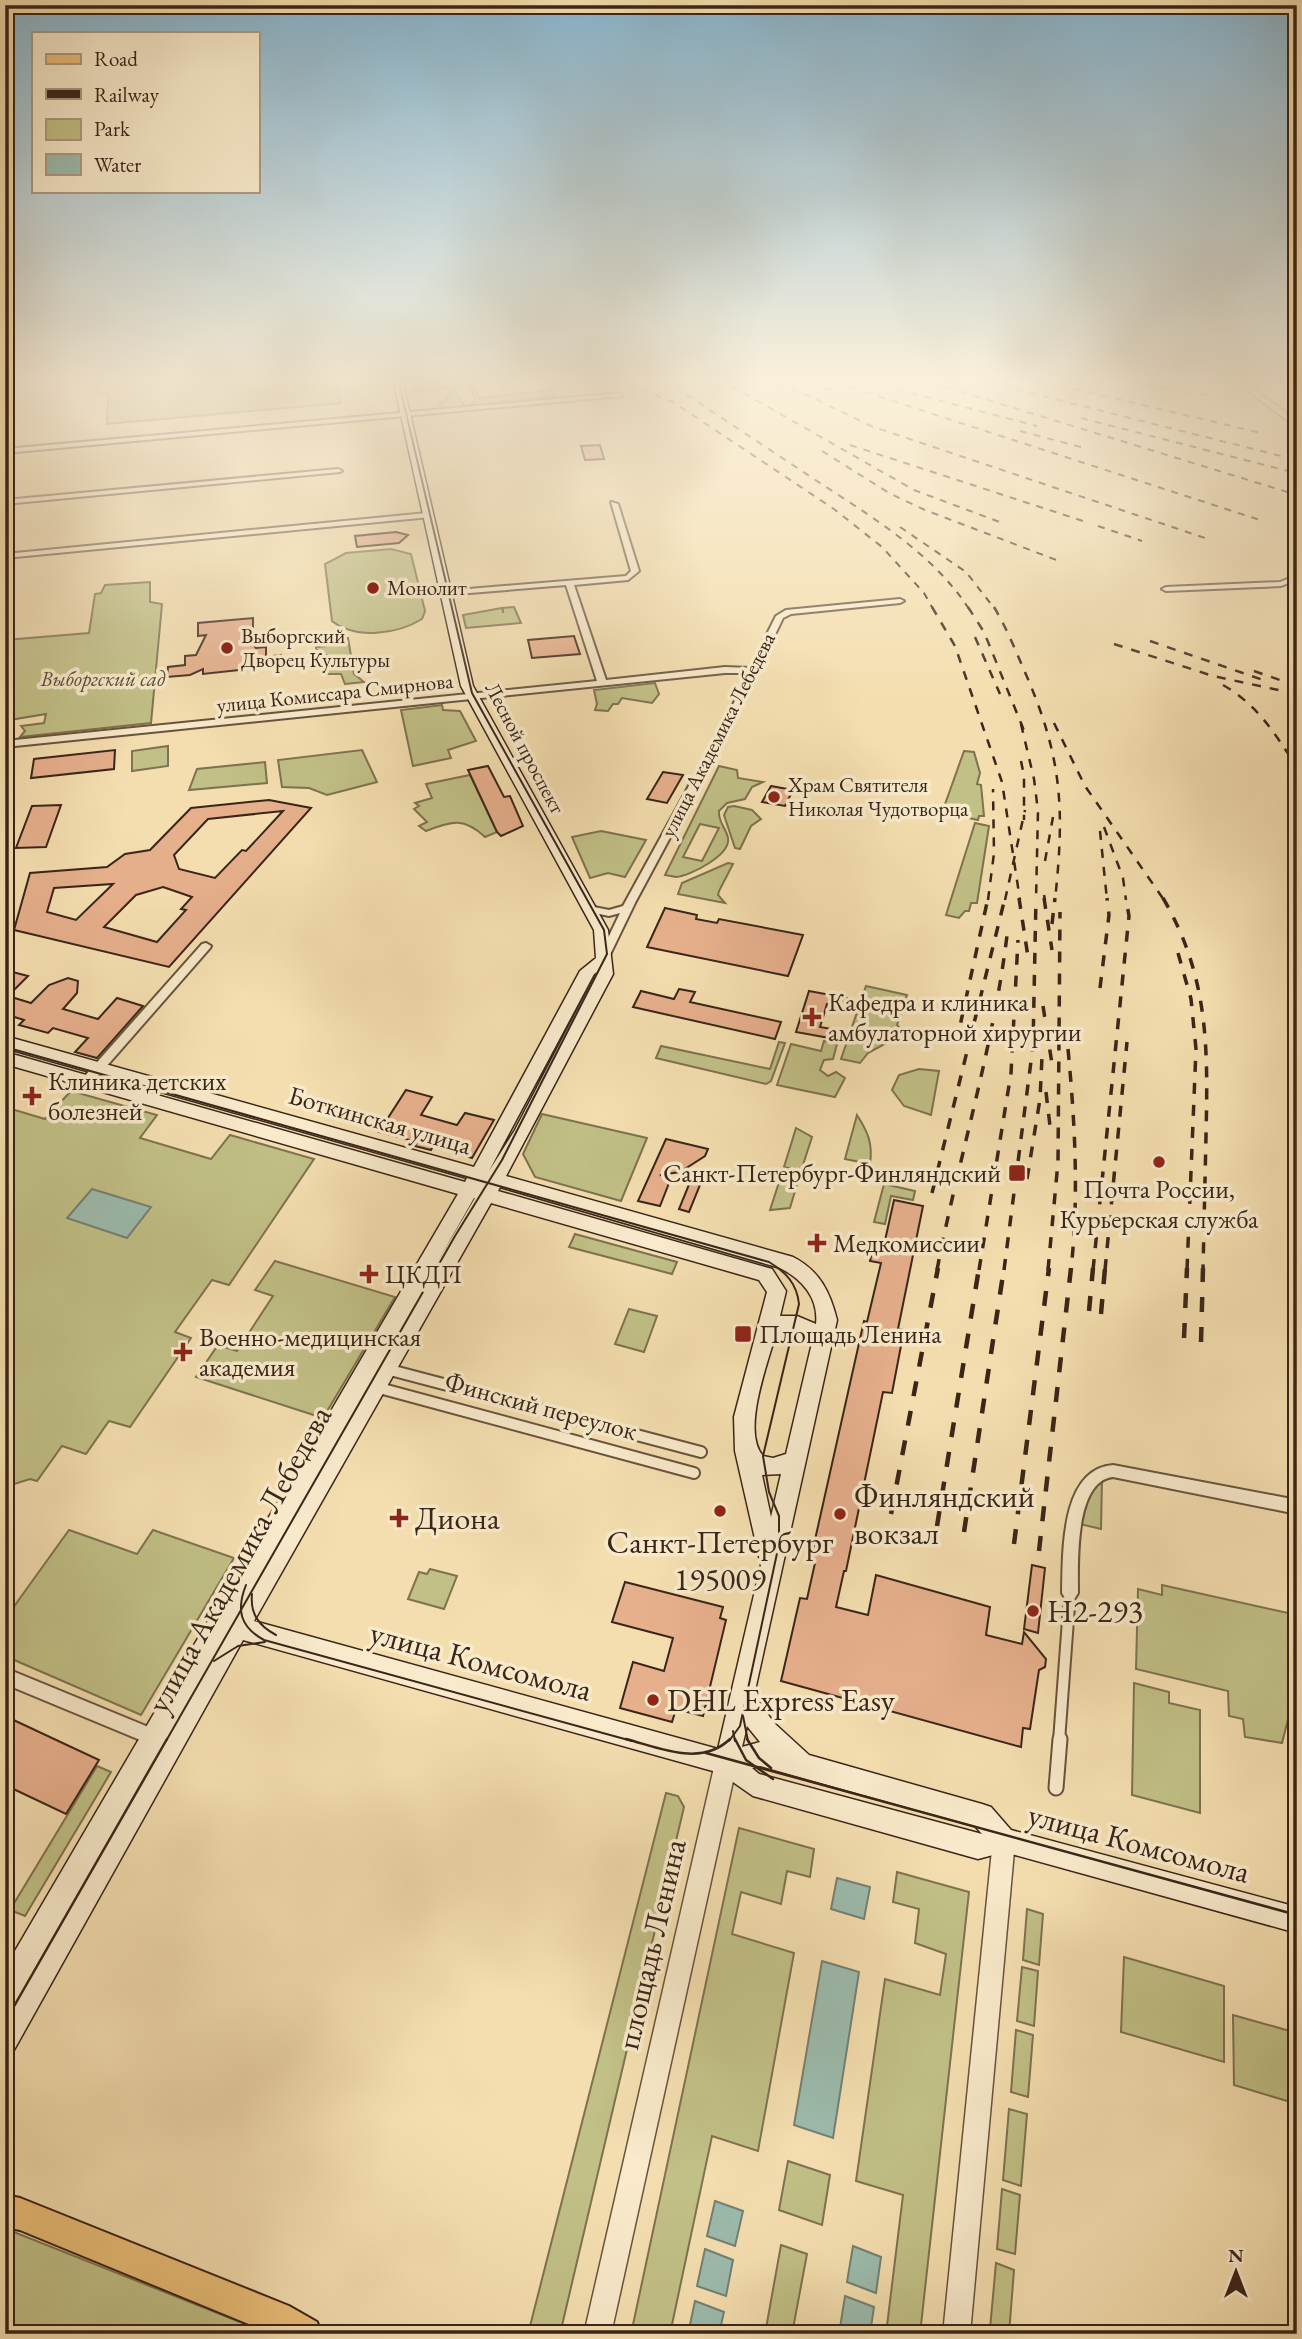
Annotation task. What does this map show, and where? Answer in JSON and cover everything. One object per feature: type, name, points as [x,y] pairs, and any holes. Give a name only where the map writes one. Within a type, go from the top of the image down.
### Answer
[{"type":"main road","name":"Лесной проспект","points":[[421,488],[471,696],[601,930],[604,948],[602,961]]},
{"type":"main road","name":"улица Академика Лебедева","points":[[5,2041],[162,1742],[482,1185],[523,1132],[605,974],[602,961]]},
{"type":"main road","name":"Боткинская улица","points":[[5,1042],[93,1075],[738,1257]]},
{"type":"main road","name":"Боткинская улица","points":[[5,1058],[93,1075]]},
{"type":"main road","name":"улица Академика Лебедева","points":[[229,1625],[379,1388],[482,1185]]},
{"type":"main road","name":"площадь Ленина","points":[[738,1257],[765,1274],[777,1291],[744,1417],[745,1451],[772,1569]]},
{"type":"main road","name":"площадь Ленина","points":[[726,1763],[772,1569],[792,1461],[827,1321],[824,1304],[811,1278],[795,1264],[738,1257]]},
{"type":"main road","points":[[767,1328],[789,1323],[803,1326],[822,1341]]},
{"type":"main road","points":[[745,1451],[757,1465],[773,1466],[792,1461]]},
{"type":"main road","name":"улица Комсомола","points":[[229,1625],[726,1763],[753,1784],[978,1847],[1004,1840],[1297,1920]]},
{"type":"main road","points":[[742,1696],[755,1720],[772,1740],[810,1767]]},
{"type":"main road","name":"улица Академика Лебедева","points":[[5,1994],[162,1742]]},
{"type":"main road","name":"улица Комсомола","points":[[726,1763],[760,1754],[810,1767],[982,1816],[1004,1840]]},
{"type":"main road","points":[[5,2211],[20,2214],[251,2307],[305,2334]]},
{"type":"street","points":[[5,502],[154,488]]},
{"type":"street","points":[[445,593],[628,578],[634,574],[633,559],[614,504]]},
{"type":"street","points":[[5,556],[427,515]]},
{"type":"street","points":[[1166,589],[1281,584],[1297,577]]},
{"type":"street","points":[[569,582],[602,682]]},
{"type":"street","name":"улица Академика Лебедева","points":[[602,961],[783,614],[900,601]]},
{"type":"street","name":"улица Комиссара Смирнова","points":[[5,744],[602,682],[725,670],[752,671]]},
{"type":"street","points":[[589,909],[609,913],[628,908]]},
{"type":"street","points":[[93,1075],[206,946]]},
{"type":"street","name":"Финский переулок","points":[[394,1371],[701,1452]]},
{"type":"street","name":"Финский переулок","points":[[379,1388],[694,1473]]},
{"type":"street","points":[[1056,1788],[1072,1525],[1085,1490],[1102,1472],[1113,1471],[1297,1507]]},
{"type":"street","points":[[5,1676],[162,1742]]},
{"type":"street","name":"площадь Ленина","points":[[597,2334],[726,1763]]},
{"type":"street","points":[[956,2334],[1004,1840]]},
{"type":"green space","name":"Монолит","points":[[391,549],[411,554],[425,611],[422,619],[401,628],[377,633],[353,631],[332,621],[325,564],[346,553]]},
{"type":"green space","name":"Выборгский сад","points":[[150,582],[150,602],[162,604],[151,723],[20,737],[25,731],[21,726],[44,723],[46,714],[10,720],[5,728],[5,640],[89,633],[95,594],[101,593],[105,585]]},
{"type":"green space","points":[[514,607],[521,623],[466,628],[463,615],[502,608],[503,613],[503,608]]},
{"type":"green space","points":[[348,638],[354,674],[364,682],[345,684],[341,674],[321,674],[319,662],[326,661],[327,655],[317,655],[316,647],[326,646],[326,640]]},
{"type":"green space","points":[[655,683],[659,694],[652,703],[622,698],[608,711],[595,710],[597,704],[594,690]]},
{"type":"green space","points":[[442,705],[443,710],[460,711],[476,741],[448,750],[451,758],[413,766],[401,710]]},
{"type":"green space","points":[[168,746],[168,766],[132,771],[132,751]]},
{"type":"green space","points":[[362,750],[377,782],[327,795],[309,788],[282,787],[278,760]]},
{"type":"green space","points":[[964,751],[974,752],[980,773],[977,784],[981,785],[984,816],[979,816],[978,820],[946,813],[948,808],[944,807]]},
{"type":"green space","points":[[265,762],[267,783],[189,790],[197,769]]},
{"type":"green space","points":[[719,766],[737,770],[738,778],[763,782],[752,787],[745,799],[727,803],[719,811],[728,838],[727,845],[717,858],[682,876],[665,875]],"holes":[[[700,824],[719,828],[702,861],[683,857]]]},
{"type":"green space","points":[[470,775],[497,832],[485,837],[471,826],[457,823],[426,831],[419,826],[427,822],[414,809],[419,806],[415,803],[432,798],[426,784]]},
{"type":"green space","points":[[728,807],[752,810],[761,819],[751,826],[740,849],[735,848],[724,815]]},
{"type":"green space","points":[[975,823],[989,826],[977,903],[971,903],[969,911],[965,911],[959,918],[946,915]]},
{"type":"green space","points":[[601,831],[646,840],[625,877],[608,873],[590,878],[572,837]]},
{"type":"green space","points":[[728,863],[733,864],[718,895],[725,903],[678,894],[682,883]]},
{"type":"green space","points":[[866,986],[907,995],[897,1025],[902,1030],[901,1035],[868,1053],[860,1063],[841,1059]]},
{"type":"green space","points":[[824,1041],[837,1044],[833,1059],[824,1060],[820,1070],[828,1076],[836,1072],[845,1078],[835,1097],[777,1085],[791,1044],[821,1051]]},
{"type":"green space","points":[[779,1042],[785,1043],[771,1081],[766,1084],[656,1058],[661,1046],[770,1069]]},
{"type":"green space","points":[[919,1069],[939,1071],[931,1115],[904,1106],[892,1090],[899,1075]]},
{"type":"green space","points":[[71,1091],[157,1115],[140,1138],[211,1159],[230,1135],[314,1159],[229,1285],[212,1280],[175,1332],[191,1338],[130,1427],[109,1421],[86,1454],[62,1446],[37,1481],[30,1479],[5,1487],[5,1107],[45,1119]]},
{"type":"green space","points":[[542,1114],[647,1138],[621,1201],[535,1177],[523,1154]]},
{"type":"green space","points":[[857,1115],[869,1138],[870,1164],[845,1159]]},
{"type":"green space","points":[[796,1128],[812,1137],[801,1171],[784,1167]]},
{"type":"green space","points":[[783,1170],[800,1174],[790,1208],[770,1210]]},
{"type":"green space","points":[[884,1184],[915,1191],[913,1200],[891,1196],[885,1224],[874,1222]]},
{"type":"green space","points":[[575,1234],[677,1262],[672,1274],[569,1247]]},
{"type":"green space","points":[[275,1261],[395,1297],[323,1418],[196,1377],[218,1345],[237,1351],[273,1296],[255,1290]]},
{"type":"green space","points":[[629,1309],[657,1316],[644,1352],[615,1344]]},
{"type":"green space","points":[[1102,1480],[1101,1529],[1080,1524],[1090,1494]]},
{"type":"green space","points":[[69,1530],[137,1554],[153,1530],[234,1558],[141,1715],[5,1656],[5,1619]]},
{"type":"green space","points":[[430,1569],[457,1576],[444,1609],[408,1599],[419,1572],[427,1574]]},
{"type":"green space","points":[[1162,1585],[1297,1615],[1297,1655],[1290,1656],[1291,1708],[1282,1743],[1245,1737],[1243,1719],[1229,1716],[1228,1691],[1136,1669],[1138,1589],[1162,1595]]},
{"type":"green space","points":[[1134,1683],[1169,1692],[1169,1703],[1200,1710],[1200,1813],[1132,1795]]},
{"type":"green space","points":[[97,1766],[111,1772],[25,1916],[10,1910]]},
{"type":"green space","points":[[666,1793],[678,1796],[684,1807],[560,2334],[528,2334]]},
{"type":"green space","points":[[739,1828],[814,1849],[810,1877],[787,1871],[781,1904],[741,1892],[732,1934],[794,1953],[758,2151],[712,2136],[670,2334],[631,2334]]},
{"type":"green space","points":[[897,1872],[969,1892],[920,2334],[886,2334],[903,2195],[856,2181],[885,1979],[940,1995],[946,1954],[915,1943],[919,1909],[893,1902]]},
{"type":"green space","points":[[1027,1909],[1043,1914],[1039,1965],[1023,1960]]},
{"type":"green space","points":[[1124,1957],[1224,1986],[1224,2062],[1121,2032]]},
{"type":"green space","points":[[1022,1967],[1038,1971],[1034,2026],[1017,2021]]},
{"type":"green space","points":[[1233,2015],[1297,2033],[1297,2104],[1234,2085]]},
{"type":"green space","points":[[1016,2030],[1033,2035],[1028,2097],[1011,2092]]},
{"type":"green space","points":[[1009,2109],[1027,2114],[1021,2186],[1003,2180]]},
{"type":"green space","points":[[788,2161],[830,2175],[822,2225],[779,2210]]},
{"type":"green space","points":[[1002,2189],[1020,2195],[1015,2254],[997,2249]]},
{"type":"green space","points":[[5,2230],[270,2334],[23,2334],[5,2329]]},
{"type":"green space","points":[[781,2245],[807,2254],[792,2334],[765,2334]]},
{"type":"green space","points":[[996,2263],[1014,2270],[1009,2334],[990,2329]]},
{"type":"water","points":[[92,1189],[151,1207],[127,1238],[67,1218]]},
{"type":"water","points":[[837,1878],[870,1887],[864,1919],[831,1909]]},
{"type":"water","points":[[822,1961],[859,1972],[833,2138],[794,2125]]},
{"type":"water","points":[[715,2201],[743,2211],[735,2246],[707,2236]]},
{"type":"water","points":[[853,2246],[881,2257],[876,2293],[847,2282]]},
{"type":"water","points":[[705,2249],[733,2260],[726,2296],[697,2286]]},
{"type":"water","points":[[845,2296],[874,2307],[870,2334],[839,2334]]},
{"type":"water","points":[[695,2301],[724,2312],[719,2334],[688,2334]]},
{"type":"building","points":[[396,532],[408,535],[399,543],[357,547],[355,536]]},
{"type":"building","name":"Выборгский Дворец Культуры","points":[[253,618],[253,630],[241,632],[256,648],[266,647],[266,657],[281,655],[281,666],[261,668],[248,665],[248,669],[203,674],[203,669],[190,675],[167,677],[168,667],[185,665],[185,656],[196,655],[206,635],[198,636],[198,623]]},
{"type":"building","points":[[574,636],[580,654],[532,658],[528,640]]},
{"type":"building","points":[[115,750],[114,769],[31,778],[34,759]]},
{"type":"building","points":[[488,766],[504,797],[510,796],[523,826],[501,836],[468,770]]},
{"type":"building","points":[[663,772],[683,775],[667,803],[647,799]]},
{"type":"building","name":"Храм Святителя Николая Чудотворца","points":[[771,786],[793,790],[785,806],[762,802]]},
{"type":"building","points":[[269,800],[311,808],[169,967],[14,930],[30,873],[107,867],[125,854],[150,850],[191,808]],"holes":[[[283,811],[246,851],[242,850],[215,878],[179,869],[174,855],[208,819]],[[113,884],[76,920],[47,912],[54,888]],[[163,887],[192,897],[181,909],[186,910],[157,942],[104,927],[136,895]]]},
{"type":"building","points":[[61,805],[46,847],[16,848],[32,806]]},
{"type":"building","points":[[665,908],[697,915],[696,919],[717,923],[719,919],[803,935],[788,976],[647,947]]},
{"type":"building","points":[[5,970],[28,976],[8,996],[31,1003],[49,985],[68,978],[78,981],[77,993],[63,1009],[98,1019],[117,998],[143,1006],[97,1058],[75,1052],[88,1038],[53,1028],[48,1033],[19,1025],[24,1020],[5,1014]]},
{"type":"building","points":[[679,989],[695,992],[690,1002],[781,1022],[775,1039],[633,1007],[641,991],[674,999]]},
{"type":"building","name":"Кафедра и клиника амбулаторной хирургии","points":[[809,991],[847,998],[844,1008],[827,1004],[820,1027],[837,1030],[835,1039],[796,1032]]},
{"type":"building","points":[[406,1090],[432,1097],[421,1115],[457,1125],[465,1113],[494,1120],[472,1158],[433,1146],[431,1150],[415,1146],[417,1142],[379,1132]]},
{"type":"building","points":[[666,1139],[708,1149],[705,1156],[680,1172],[660,1175],[671,1178],[660,1206],[638,1201]]},
{"type":"building","points":[[690,1182],[700,1185],[689,1212],[679,1209]]},
{"type":"building","name":"Финляндский вокзал","points":[[894,1200],[923,1206],[898,1329],[904,1330],[892,1393],[883,1392],[836,1607],[868,1615],[876,1575],[990,1607],[986,1635],[1022,1644],[1024,1632],[1046,1659],[1045,1667],[1039,1670],[1030,1729],[1023,1728],[1021,1747],[781,1681],[800,1598],[807,1599],[815,1563],[810,1562],[864,1321],[867,1322],[881,1263],[870,1261],[874,1243],[884,1245]]},
{"type":"building","name":"H2-293","points":[[1032,1565],[1045,1568],[1038,1633],[1024,1629]]},
{"type":"building","points":[[625,1582],[723,1607],[720,1618],[726,1620],[703,1716],[676,1709],[672,1722],[620,1708],[633,1662],[664,1671],[673,1638],[612,1622]]},
{"type":"building","points":[[5,1716],[99,1760],[66,1814],[5,1785]]},
{"type":"tram line","points":[[424,488],[472,693],[604,930],[607,954],[488,1183]]},
{"type":"tram line","points":[[5,1047],[488,1183]]},
{"type":"tram line","points":[[241,1610],[488,1183]]},
{"type":"tram line","points":[[488,1183],[769,1262],[785,1274],[796,1290],[799,1304],[763,1456],[769,1492],[779,1516],[779,1544],[740,1726],[734,1735]]},
{"type":"tram line","points":[[241,1610],[246,1585]]},
{"type":"tram line","points":[[252,1594],[257,1619],[276,1635]]},
{"type":"tram line","points":[[166,1741],[241,1610]]},
{"type":"tram line","points":[[241,1610],[245,1623],[264,1640],[632,1741]]},
{"type":"tram line","points":[[214,1661],[238,1646],[265,1642]]},
{"type":"tram line","points":[[743,1716],[748,1740]]},
{"type":"tram line","points":[[729,1741],[734,1735]]},
{"type":"tram line","points":[[734,1735],[735,1741]]},
{"type":"tram line","points":[[5,2022],[167,1739]]},
{"type":"tram line","points":[[626,1739],[693,1754],[719,1747],[730,1739]]},
{"type":"tram line","points":[[735,1739],[746,1760],[755,1766]]},
{"type":"tram line","points":[[748,1740],[759,1758],[771,1768]]},
{"type":"tram line","points":[[706,1753],[755,1766]]},
{"type":"tram line","points":[[755,1766],[1297,1915]]},
{"type":"tram line","points":[[755,1766],[773,1779]]},
{"type":"railway","points":[[803,488],[882,547],[924,593],[933,609]]},
{"type":"railway","points":[[828,488],[899,536],[937,570],[969,609]]},
{"type":"railway","points":[[881,488],[925,510],[1059,561]]},
{"type":"railway","points":[[911,488],[1005,524]]},
{"type":"railway","points":[[982,488],[1083,521]]},
{"type":"railway","points":[[1056,488],[1205,538]]},
{"type":"railway","points":[[1162,488],[1263,521]]},
{"type":"railway","points":[[1275,488],[1297,495]]},
{"type":"railway","points":[[1098,526],[1142,541]]},
{"type":"railway","points":[[900,527],[966,572],[995,609]]},
{"type":"railway","points":[[932,607],[955,646],[1002,782],[1014,860]]},
{"type":"railway","points":[[968,607],[984,632],[1025,733]]},
{"type":"railway","points":[[994,607],[1037,701],[1053,756],[1060,809],[1055,900]]},
{"type":"railway","points":[[975,637],[1000,694]]},
{"type":"railway","points":[[1150,641],[1263,680]]},
{"type":"railway","points":[[1114,644],[1213,676],[1297,694]]},
{"type":"railway","points":[[1254,671],[1297,686]]},
{"type":"railway","points":[[1223,685],[1256,711],[1297,767]]},
{"type":"railway","points":[[1054,723],[1085,786],[1164,900]]},
{"type":"railway","points":[[1021,724],[1034,779],[1038,811],[1036,900]]},
{"type":"railway","points":[[1021,761],[1024,776],[1024,814]]},
{"type":"railway","points":[[988,900],[994,853],[993,789]]},
{"type":"railway","points":[[1024,814],[1025,810]]},
{"type":"railway","points":[[1014,860],[1024,814]]},
{"type":"railway","points":[[1024,814],[1024,820]]},
{"type":"railway","points":[[1045,861],[1053,817]]},
{"type":"railway","points":[[1104,827],[1123,878],[1126,900]]},
{"type":"railway","points":[[1100,831],[1107,900]]},
{"type":"railway","points":[[1005,900],[1014,860]]},
{"type":"railway","points":[[1014,860],[1020,900]]},
{"type":"railway","points":[[1044,895],[1045,900]]},
{"type":"railway","points":[[956,1044],[988,898]]},
{"type":"railway","points":[[932,1193],[1005,898]]},
{"type":"railway","points":[[1019,898],[1028,957]]},
{"type":"railway","points":[[1004,1270],[1033,1046],[1036,898]]},
{"type":"railway","points":[[1044,898],[1052,950]]},
{"type":"railway","points":[[1052,924],[1055,898]]},
{"type":"railway","points":[[1100,988],[1109,915],[1107,898]]},
{"type":"railway","points":[[1093,1270],[1129,916],[1126,898]]},
{"type":"railway","points":[[1163,898],[1189,956],[1202,1014],[1207,1073],[1203,1270]]},
{"type":"railway","points":[[1048,1270],[1058,1162],[1060,912]]},
{"type":"railway","points":[[937,1270],[995,1013],[1008,927]]},
{"type":"railway","points":[[979,1270],[1011,1073],[1018,940]]},
{"type":"railway","points":[[1178,953],[1191,999],[1196,1049],[1187,1270]]},
{"type":"railway","points":[[1043,1006],[1052,1064]]},
{"type":"railway","points":[[1105,1270],[1127,1042]]},
{"type":"railway","points":[[1068,1049],[1075,1160],[1071,1270]]},
{"type":"railway","points":[[1027,1179],[1040,1099],[1042,1057]]},
{"type":"railway","points":[[1046,1092],[1050,1126]]},
{"type":"railway","points":[[891,1514],[938,1268]]},
{"type":"railway","points":[[937,1526],[979,1268]]},
{"type":"railway","points":[[964,1532],[1004,1268]]},
{"type":"railway","points":[[1014,1544],[1049,1268]]},
{"type":"railway","points":[[1039,1551],[1071,1268]]},
{"type":"railway","points":[[1089,1311],[1093,1268]]},
{"type":"railway","points":[[1101,1314],[1105,1268]]},
{"type":"railway","points":[[1184,1338],[1187,1268]]},
{"type":"railway","points":[[1201,1342],[1203,1268]]},
{"type":"place","name":"Монолит","points":[[373,588]]},
{"type":"place","name":"Выборгский Дворец Культуры","points":[[227,648]]},
{"type":"place","name":"Храм Святителя Николая Чудотворца","points":[[774,797]]},
{"type":"place","name":"Кафедра и клиника амбулаторной хирургии","points":[[812,1017]]},
{"type":"place","name":"Клиника детских болезней","points":[[32,1096]]},
{"type":"place","name":"Почта России, Курьерская служба","points":[[1159,1162]]},
{"type":"place","name":"Санкт-Петербург-Финляндский","points":[[1017,1173]]},
{"type":"place","name":"Медкомиссии","points":[[817,1243]]},
{"type":"place","name":"ЦКДП","points":[[369,1274]]},
{"type":"place","name":"Площадь Ленина","points":[[743,1334]]},
{"type":"place","name":"Военно-медицинская академия","points":[[183,1352]]},
{"type":"place","name":"Санкт-Петербург 195009","points":[[720,1511]]},
{"type":"place","name":"Финляндский вокзал","points":[[840,1514]]},
{"type":"place","name":"Диона","points":[[399,1518]]},
{"type":"place","name":"H2-293","points":[[1033,1611]]},
{"type":"place","name":"DHL Express Easy","points":[[653,1700]]}]
